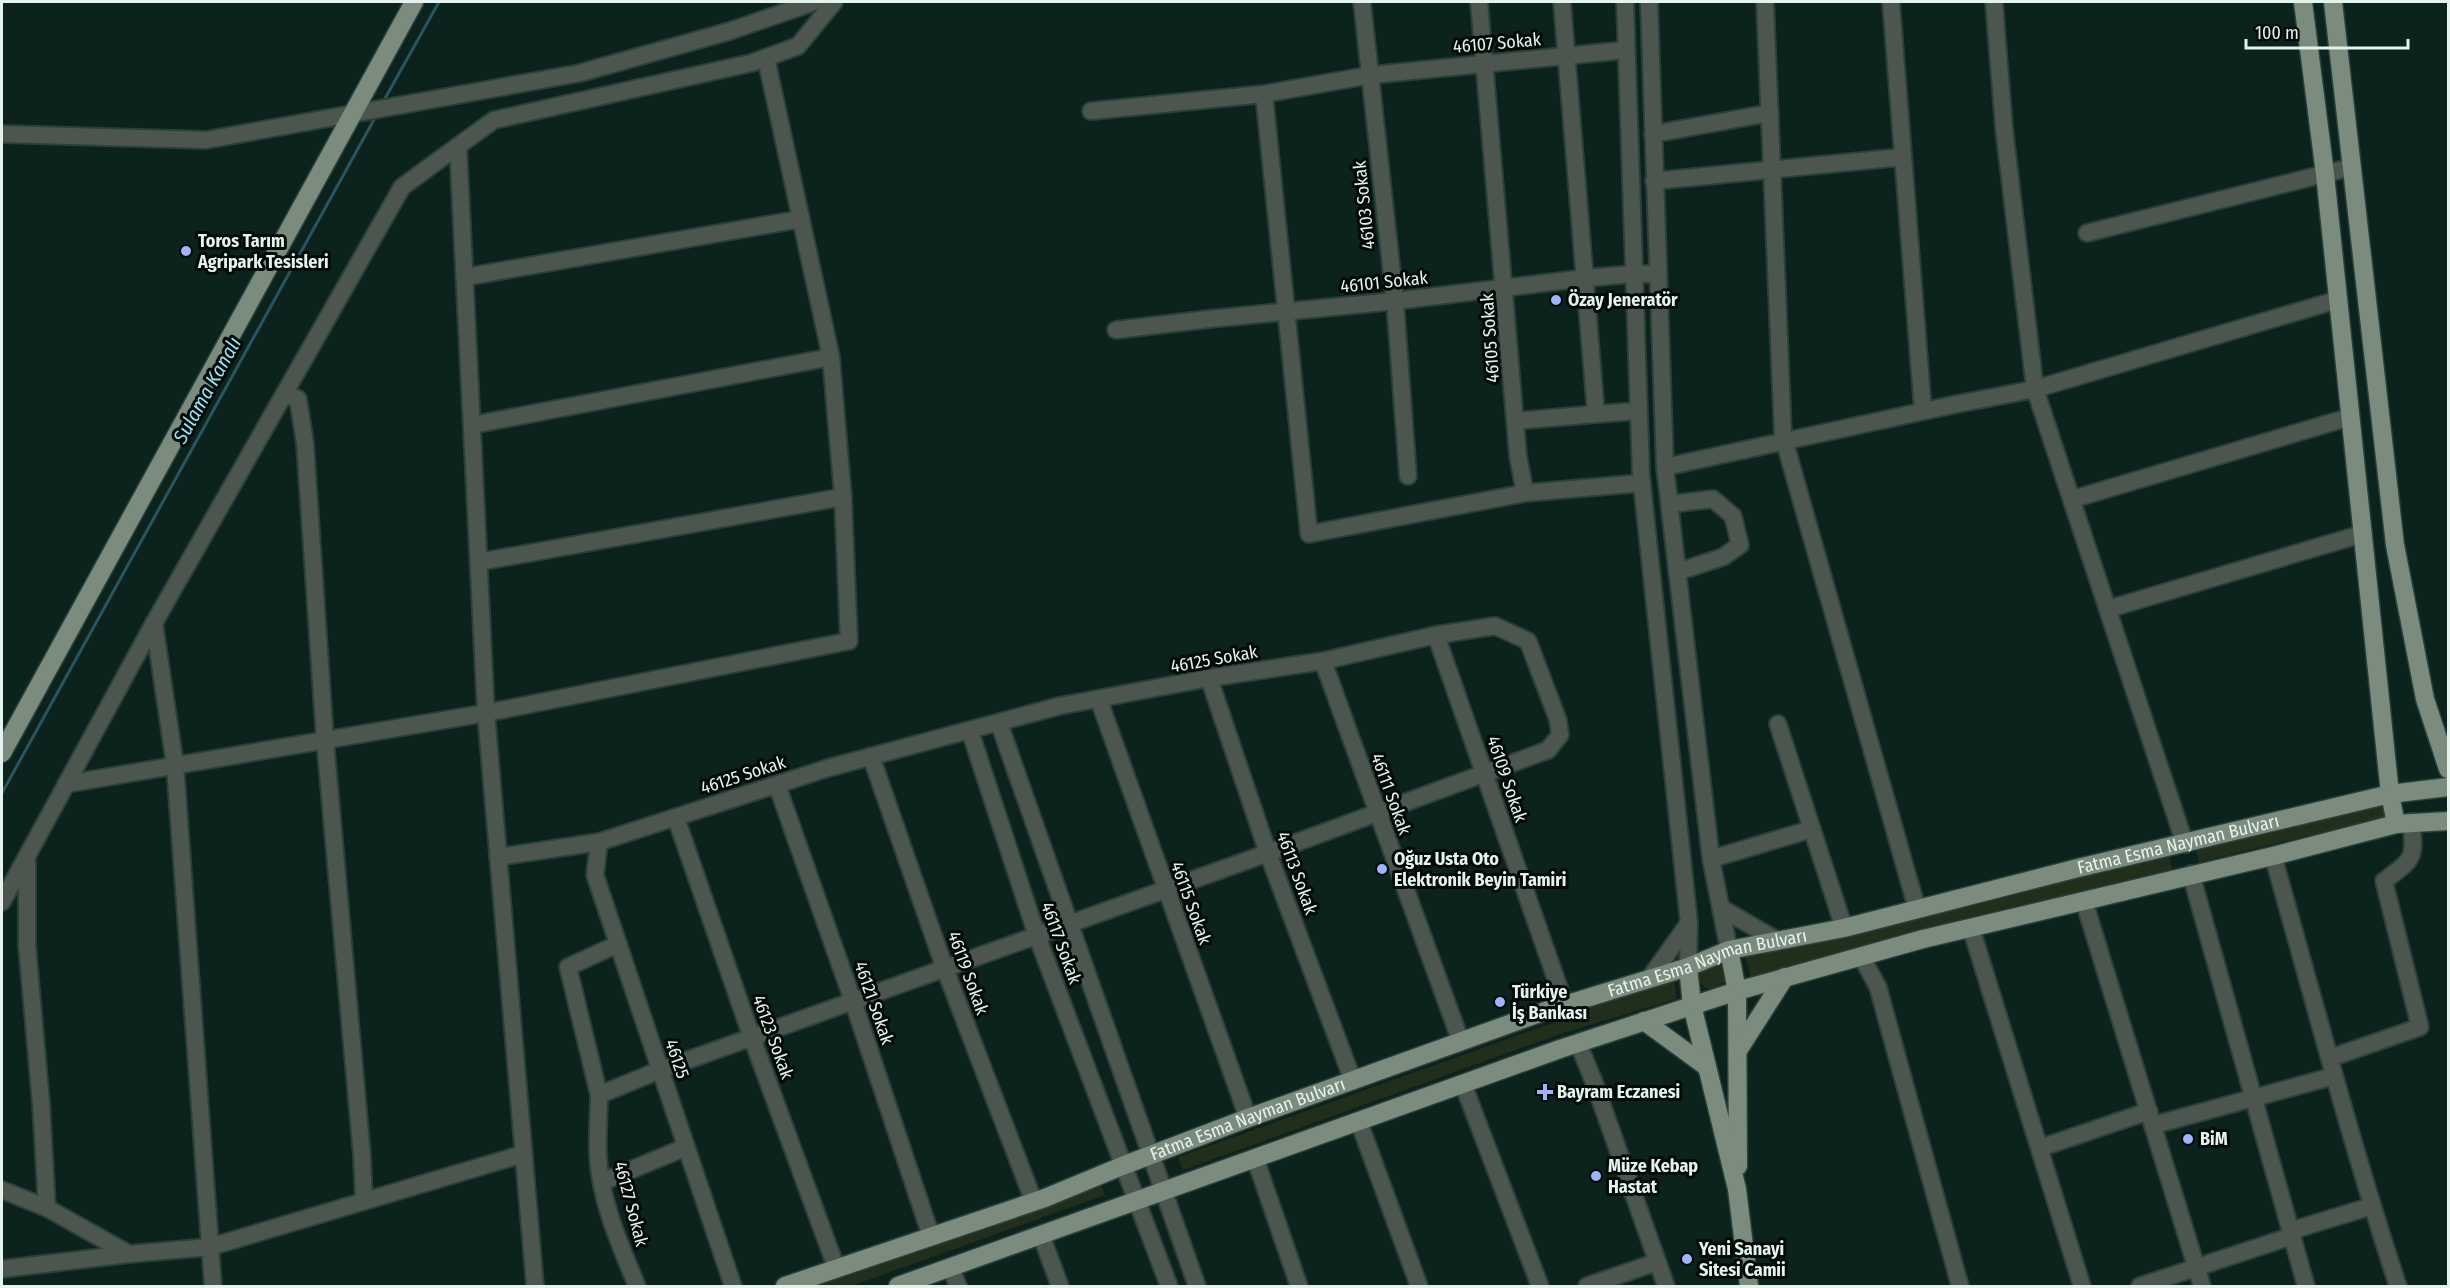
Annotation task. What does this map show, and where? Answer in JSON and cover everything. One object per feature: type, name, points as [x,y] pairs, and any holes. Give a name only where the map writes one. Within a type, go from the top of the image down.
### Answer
[{"type":"main road","points":[[2,753],[414,2]]},
{"type":"main road","points":[[2303,2],[2325,174],[2390,794],[2403,823]]},
{"type":"main road","points":[[2333,2],[2395,545],[2425,699],[2448,769]]},
{"type":"main road","name":"Fatma Esma Nayman Bulvarı","points":[[785,1287],[836,1267],[1034,1202],[1248,1118],[1565,1005],[1688,967],[1729,950],[1844,928],[2390,794],[2448,787]]},
{"type":"main road","name":"Fatma Esma Nayman Bulvarı","points":[[898,1287],[1578,1043],[1737,991],[1971,928],[2403,823],[2448,821]]},
{"type":"main road","points":[[2185,844],[2191,874]]},
{"type":"main road","points":[[1729,950],[1737,991],[1739,1049],[1737,1189]]},
{"type":"main road","points":[[1688,967],[1692,1005],[1737,1189],[1749,1287]]},
{"type":"main road","points":[[1739,1049],[1785,977]]},
{"type":"main road","points":[[1644,1021],[1707,1067]]},
{"type":"street","points":[[2,134],[206,140],[580,73],[730,31],[814,2]]},
{"type":"street","points":[[2,902],[154,623],[402,188],[494,120],[751,63],[798,46],[834,2]]},
{"type":"street","name":"46103 Sokak","points":[[1362,2],[1395,301],[1408,476]]},
{"type":"street","name":"46105 Sokak","points":[[1479,2],[1518,456],[1525,493]]},
{"type":"street","points":[[1562,2],[1596,414]]},
{"type":"street","points":[[1625,2],[1642,483],[1689,923],[1688,967]]},
{"type":"street","points":[[1649,2],[1665,467],[1711,860],[1729,950]]},
{"type":"street","points":[[1765,2],[1770,171],[1783,436],[1849,676],[1917,909]]},
{"type":"street","points":[[1891,2],[1923,411]]},
{"type":"street","points":[[1994,2],[2004,128],[2035,389],[2185,844]]},
{"type":"street","name":"46107 Sokak","points":[[1091,111],[1264,94],[1371,75],[1626,50]]},
{"type":"street","points":[[66,784],[486,713],[849,641],[843,497],[831,357],[766,58]]},
{"type":"street","points":[[1264,94],[1309,534],[1525,493],[1642,483]]},
{"type":"street","points":[[1653,134],[1770,113]]},
{"type":"street","points":[[458,146],[486,713],[535,1287]]},
{"type":"street","points":[[1654,181],[1903,156]]},
{"type":"street","points":[[2087,233],[2352,167]]},
{"type":"street","points":[[465,277],[801,219]]},
{"type":"street","name":"46101 Sokak","points":[[1116,330],[1395,301],[1586,278],[1657,274]]},
{"type":"street","points":[[1665,467],[2035,389],[2337,300]]},
{"type":"street","points":[[472,425],[831,357]]},
{"type":"street","points":[[284,394],[297,399],[305,443],[325,740],[362,1156],[364,1201]]},
{"type":"street","points":[[1515,421],[1638,411]]},
{"type":"street","points":[[2073,499],[2350,417]]},
{"type":"street","points":[[479,562],[843,497]]},
{"type":"street","points":[[1670,504],[1713,499],[1733,516],[1740,545],[1723,557],[1677,572]]},
{"type":"street","points":[[2108,609],[2362,534]]},
{"type":"street","points":[[154,623],[175,765],[213,1287]]},
{"type":"street","name":"46125 Sokak","points":[[498,857],[599,842],[871,756],[1059,706],[1209,678],[1323,661],[1436,634],[1494,626],[1528,641],[1558,720],[1560,735],[1548,750],[1071,924],[660,1070]]},
{"type":"street","name":"46109 Sokak","points":[[1436,634],[1565,1005]]},
{"type":"street","name":"46111 Sokak","points":[[1323,661],[1461,1042]]},
{"type":"street","name":"46113 Sokak","points":[[1209,678],[1268,853],[1353,1081]]},
{"type":"street","name":"46115 Sokak","points":[[1099,700],[1248,1118]]},
{"type":"street","name":"46117 Sokak","points":[[999,723],[1197,1287]]},
{"type":"street","points":[[1778,724],[1844,928]]},
{"type":"street","name":"46117 Sokak","points":[[970,731],[1037,936],[1169,1287]]},
{"type":"street","name":"46119 Sokak","points":[[871,756],[945,969],[1034,1202]]},
{"type":"street","name":"46121 Sokak","points":[[777,785],[854,1001],[931,1236]]},
{"type":"street","name":"46123 Sokak","points":[[676,818],[752,1038],[836,1267]]},
{"type":"street","points":[[2330,1058],[2420,1027],[2384,881],[2410,861],[2414,845],[2403,823]]},
{"type":"street","points":[[1711,860],[1812,829]]},
{"type":"street","name":"46125","points":[[599,842],[595,875],[733,1287]]},
{"type":"street","points":[[27,856],[27,945],[42,1103],[47,1208]]},
{"type":"street","points":[[2273,856],[2334,1076],[2398,1287]]},
{"type":"street","points":[[2191,874],[2306,1287]]},
{"type":"street","points":[[2084,901],[2202,1287]]},
{"type":"street","points":[[1721,908],[1778,941]]},
{"type":"street","points":[[1649,979],[1689,923]]},
{"type":"street","points":[[1971,928],[2040,1148],[2080,1286]]},
{"type":"street","name":"46127 Sokak","points":[[618,944],[568,967],[599,1095],[598,1155],[602,1182],[617,1238],[638,1287]]},
{"type":"street","points":[[1861,956],[1878,987],[1960,1287]]},
{"type":"street","points":[[1578,1043],[1666,1287]]},
{"type":"street","points":[[599,1095],[660,1070]]},
{"type":"street","points":[[2040,1148],[2151,1118],[2252,1098],[2334,1076]]},
{"type":"street","points":[[1463,1084],[1540,1287]]},
{"type":"street","points":[[1359,1122],[1419,1287]]},
{"type":"street","points":[[602,1182],[686,1147]]},
{"type":"street","points":[[2,1269],[210,1247],[523,1154]]},
{"type":"street","points":[[1255,1158],[1299,1287]]},
{"type":"street","points":[[2,1190],[47,1208],[129,1254]]},
{"type":"street","points":[[2140,1287],[2372,1206]]},
{"type":"street","points":[[1041,1235],[1060,1287]]},
{"type":"street","points":[[1587,1287],[1657,1262]]},
{"type":"street","points":[[951,1268],[958,1287]]},
{"type":"green space","points":[[2383,803],[2386,817],[2199,862],[2195,848]]},
{"type":"green space","points":[[2169,856],[2172,869],[1957,920],[1751,977],[1744,953],[1954,907]]},
{"type":"green space","points":[[1717,961],[1724,967],[1726,980],[1716,989],[1706,988],[1699,981],[1698,971]]},
{"type":"green space","points":[[1674,976],[1676,999],[1563,1033],[1183,1170],[1178,1157],[1561,1020]]},
{"type":"green space","points":[[1101,1185],[1105,1195],[851,1286],[814,1286]]},
{"type":"waterway","name":"Sulama Kanalı","points":[[383,102],[439,2]]},
{"type":"waterway","name":"Sulama Kanalı","points":[[2,793],[376,116]]},
{"type":"place","name":"Toros Tarım Agripark Tesisleri","points":[[186,251]]},
{"type":"place","name":"Özay Jeneratör","points":[[1556,300]]},
{"type":"place","name":"Oğuz Usta Oto Elektronik Beyin Tamiri","points":[[1382,869]]},
{"type":"place","name":"Türkiye İş Bankası","points":[[1500,1002]]},
{"type":"place","name":"Bayram Eczanesi","points":[[1545,1092]]},
{"type":"place","name":"BiM","points":[[2188,1139]]},
{"type":"place","name":"Müze Kebap Hastat","points":[[1596,1176]]},
{"type":"place","name":"Yeni Sanayi Sitesi Camii","points":[[1687,1259]]}]
